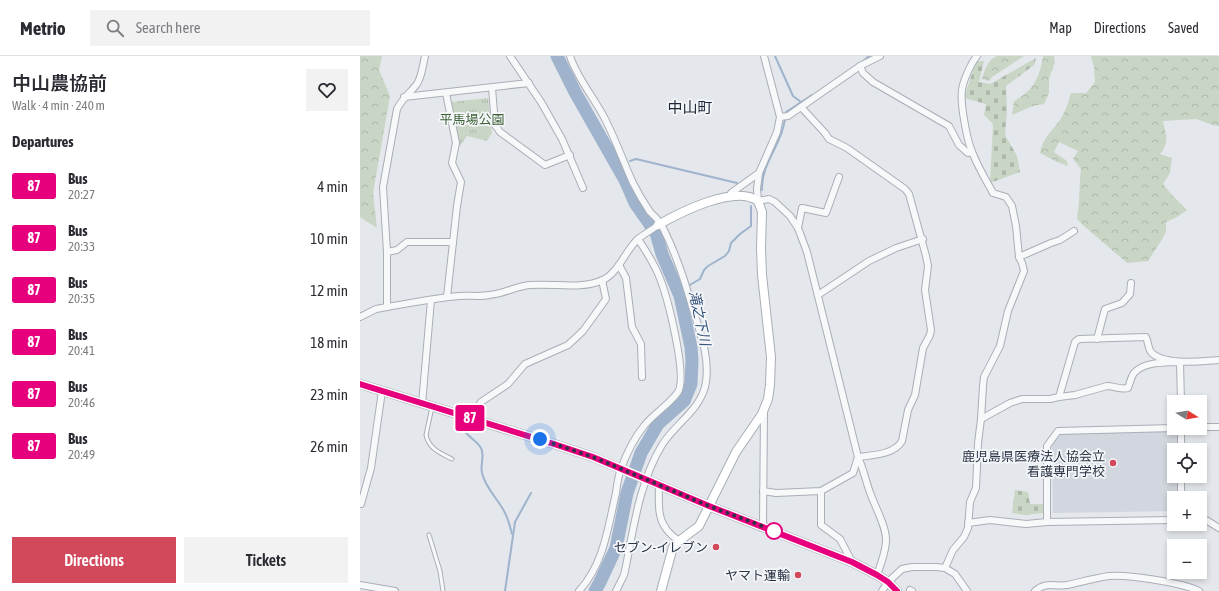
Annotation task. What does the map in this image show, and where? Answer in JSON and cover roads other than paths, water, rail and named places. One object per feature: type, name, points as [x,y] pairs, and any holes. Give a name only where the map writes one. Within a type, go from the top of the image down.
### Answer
[{"type":"main road","points":[[660,225],[689,209],[730,196],[748,197],[758,201],[762,212],[762,275],[771,357],[770,385],[764,411],[736,452],[699,526],[673,547],[661,591]]},
{"type":"main road","points":[[360,384],[593,457],[709,506],[852,562],[888,582],[897,591]]},
{"type":"street","points":[[387,307],[387,252],[383,187],[397,109],[404,97],[420,78],[425,56]]},
{"type":"street","points":[[510,56],[541,102],[570,155],[583,188]]},
{"type":"street","points":[[570,56],[604,117],[634,184],[660,225],[675,256],[685,282],[703,342],[706,366],[704,388],[694,410],[669,435],[655,457],[644,479],[626,566],[616,591]]},
{"type":"street","points":[[764,56],[784,117]]},
{"type":"street","points":[[877,575],[883,558],[886,541],[885,533],[858,458],[807,252],[798,228],[790,216],[775,202],[769,199],[758,201],[757,189],[759,173],[784,117],[860,66],[880,56]]},
{"type":"street","points":[[945,568],[953,550],[964,536],[968,528],[970,502],[976,488],[978,442],[984,377],[1000,346],[1008,311],[1024,271],[1019,257],[1016,226],[1012,206],[1006,196],[993,193],[972,152],[962,109],[962,89],[968,72],[977,56]]},
{"type":"street","points":[[860,66],[863,73],[872,82],[949,126],[959,145],[968,153],[972,152]]},
{"type":"street","points":[[404,97],[529,83]]},
{"type":"street","points":[[492,88],[495,125],[500,132],[545,165],[570,155]]},
{"type":"street","points":[[446,93],[456,143],[452,163],[460,182],[448,297]]},
{"type":"street","points":[[801,106],[825,133],[828,139],[847,148],[909,194],[928,266],[925,290],[931,330],[923,348],[915,395],[908,410],[902,441],[899,446],[887,452],[858,458]]},
{"type":"street","points":[[730,196],[731,193],[759,173]]},
{"type":"street","points":[[798,228],[802,208],[826,213],[839,177]]},
{"type":"street","points":[[360,317],[376,309],[448,297],[489,296],[519,286],[578,285],[602,280],[610,275],[619,265],[624,255],[640,238],[660,225]]},
{"type":"street","points":[[1019,257],[1060,240],[1074,231]]},
{"type":"street","points":[[580,591],[590,578],[602,552],[622,470],[633,443],[644,426],[679,390],[680,360],[660,277],[640,238]]},
{"type":"street","points":[[818,295],[869,261],[896,248],[922,239]]},
{"type":"street","points":[[387,252],[397,250],[407,242],[453,242]]},
{"type":"street","points":[[619,265],[626,278],[632,327],[641,344],[642,377]]},
{"type":"street","points":[[470,418],[481,402],[508,384],[525,364],[568,345],[583,331],[606,299],[602,280]]},
{"type":"street","points":[[1097,339],[1105,309],[1122,302],[1130,294],[1131,284]]},
{"type":"street","points":[[422,404],[431,300]]},
{"type":"street","points":[[1059,397],[1075,342],[1079,339],[1146,337],[1150,351],[1158,357],[1180,362]]},
{"type":"street","points":[[981,419],[1016,401],[1050,399],[1075,395],[1107,386],[1125,389],[1128,388],[1133,374],[1140,368],[1154,363],[1219,360]]},
{"type":"street","points":[[1180,362],[1181,395]]},
{"type":"street","points":[[361,504],[371,468],[382,392]]},
{"type":"street","points":[[763,526],[764,411]]},
{"type":"street","points":[[1207,427],[1219,427]]},
{"type":"street","points":[[1047,522],[1047,446],[1058,431],[1167,428]]},
{"type":"street","points":[[763,491],[776,493],[821,492],[853,474],[858,458]]},
{"type":"street","points":[[659,485],[659,509],[662,523],[665,528],[679,541]]},
{"type":"street","points":[[821,492],[821,525],[840,539],[852,562]]},
{"type":"street","points":[[968,523],[990,520],[1026,524],[1047,522],[1167,520]]},
{"type":"street","points":[[1207,521],[1219,528]]},
{"type":"street","points":[[882,591],[888,582],[902,569],[925,567],[945,568],[955,574],[967,591]]},
{"type":"street","points":[[1035,591],[1041,586],[1050,584],[1064,585],[1111,576],[1166,582],[1187,586],[1199,591]]},
{"type":"street","points":[[360,585],[395,591]]},
{"type":"lane","points":[[432,407],[426,435],[427,439],[434,449],[452,458]]},
{"type":"lane","points":[[429,535],[440,571],[443,591]]},
{"type":"waterway","name":"滝之下川","points":[[557,56],[575,92],[625,180],[635,203],[656,233],[662,254],[680,296],[691,347],[692,361],[691,384],[684,401],[658,424],[641,453],[627,493],[616,548],[595,591]]},
{"type":"waterway","points":[[775,56],[793,96],[801,102]]},
{"type":"waterway","points":[[861,63],[869,56]]},
{"type":"waterway","points":[[762,190],[763,176],[782,133],[786,112],[812,95]]},
{"type":"waterway","points":[[630,161],[636,159],[737,183]]},
{"type":"waterway","points":[[688,286],[700,279],[704,270],[708,266],[725,256],[729,251],[731,243],[751,226],[751,206]]},
{"type":"waterway","name":"滝之下川","points":[[678,292],[684,288]]},
{"type":"waterway","points":[[463,421],[464,430],[481,448],[483,454],[482,470],[484,478],[488,488],[501,506],[509,522],[512,534]]},
{"type":"waterway","points":[[505,591],[515,522],[531,493]]},
{"type":"place","name":"鹿児島県医療法人協会立 看護専門学校","points":[[1113,463]]},
{"type":"place","name":"セブン-イレブン","points":[[716,547]]},
{"type":"place","name":"ヤマト運輸","points":[[798,575]]},
{"type":"district","name":"中山町","points":[[690,107]]},
{"type":"park label","name":"平馬場公園","points":[[472,119]]}]
